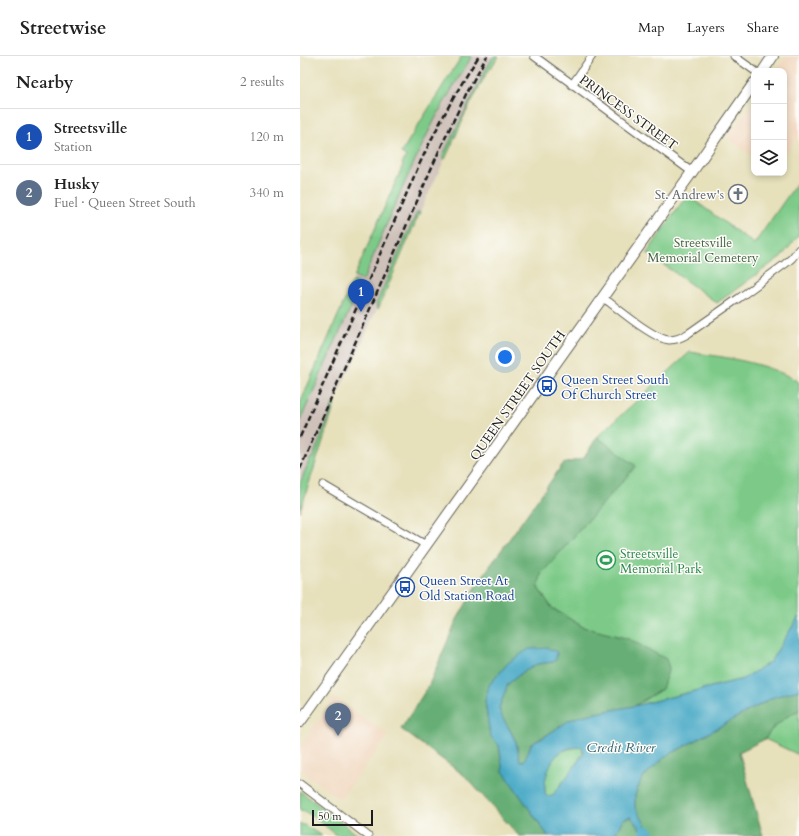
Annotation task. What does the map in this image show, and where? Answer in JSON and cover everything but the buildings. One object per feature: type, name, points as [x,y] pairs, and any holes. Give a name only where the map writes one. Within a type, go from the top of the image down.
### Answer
[{"type":"main road","points":[[765,68],[774,56]]},
{"type":"main road","name":"QUEEN STREET SOUTH","points":[[300,722],[751,87]]},
{"type":"street","name":"PRINCESS STREET","points":[[534,56],[692,172]]},
{"type":"street","points":[[572,84],[592,56]]},
{"type":"street","points":[[734,56],[751,68]]},
{"type":"street","points":[[602,298],[655,336],[668,340],[676,339],[683,337],[740,298],[786,264],[799,249]]},
{"type":"street","points":[[323,485],[426,546]]},
{"type":"street","points":[[300,784],[368,836]]},
{"type":"shaded area","points":[[462,56],[499,56],[485,76],[462,120],[378,309],[377,308],[341,387],[300,511],[300,403],[403,165],[402,164],[406,156],[401,153]]},
{"type":"shaded area","points":[[786,56],[799,56],[799,135],[787,152],[787,68],[778,68]]},
{"type":"shaded area","points":[[751,105],[751,155],[727,138]]},
{"type":"shaded area","points":[[334,698],[389,735],[340,799],[300,770],[300,747]]},
{"type":"green space","points":[[462,56],[472,56],[429,130],[400,193],[363,281],[354,277],[403,165],[402,164],[406,156],[401,153]]},
{"type":"green space","points":[[494,56],[499,56],[485,76],[462,120],[445,159],[442,157]]},
{"type":"green space","name":"Streetsville Memorial Cemetery","points":[[799,180],[799,235],[782,256],[717,303],[647,253],[687,195],[754,244]]},
{"type":"green space","points":[[417,212],[420,212],[378,309],[376,304]]},
{"type":"green space","points":[[353,281],[361,285],[300,421],[300,403]]},
{"type":"green space","name":"Streetsville Memorial Park","points":[[690,352],[760,365],[786,375],[799,382],[799,628],[786,637],[770,662],[743,679],[634,706],[662,689],[629,639],[583,627],[552,608],[538,588],[541,574],[635,466],[597,437]]},
{"type":"green space","points":[[333,403],[335,404],[300,511],[300,483],[310,459],[313,457]]},
{"type":"green space","points":[[597,437],[636,466],[541,574],[538,588],[552,608],[583,627],[629,639],[666,659],[669,668],[662,689],[634,706],[580,716],[531,744],[524,761],[520,761],[516,742],[502,717],[499,708],[508,684],[523,672],[537,664],[553,662],[509,662],[489,685],[485,701],[490,736],[499,745],[503,771],[548,836],[519,836],[465,776],[401,729],[429,685],[456,621],[480,580],[563,464],[584,458]]},
{"type":"green space","points":[[799,690],[799,710],[786,717],[772,729],[765,739],[739,752],[763,836],[616,836],[616,832],[623,819],[631,817],[641,830],[645,824],[635,807],[635,795],[642,778],[665,757],[774,697]]},
{"type":"green space","points":[[799,710],[799,755],[765,739],[772,729],[780,722]]},
{"type":"green space","points":[[582,747],[583,753],[572,770],[553,795],[546,796],[545,784],[547,770],[553,759],[565,750]]},
{"type":"green space","points":[[300,791],[359,836],[338,836],[314,817],[300,810]]},
{"type":"green space","points":[[300,824],[304,825],[322,836],[300,836]]},
{"type":"water","name":"Credit River","points":[[799,616],[799,690],[774,697],[665,757],[642,778],[635,795],[635,807],[649,833],[645,834],[631,817],[623,819],[616,832],[616,836],[548,836],[503,771],[499,745],[490,736],[485,701],[489,685],[509,662],[529,649],[548,648],[557,652],[556,660],[553,662],[537,664],[523,672],[508,684],[499,708],[502,717],[516,742],[520,761],[524,761],[531,744],[568,721],[580,716],[634,706],[743,679],[770,662]],"holes":[[[575,747],[582,747],[583,754],[553,795],[546,796],[546,776],[555,757],[559,753]]]},
{"type":"railway","points":[[300,437],[419,165],[447,109],[479,56]]},
{"type":"railway","points":[[300,469],[439,151],[468,90],[487,56]]},
{"type":"place","name":"St. Andrew's","points":[[738,194]]},
{"type":"place","name":"Streetsville","points":[[361,312]]},
{"type":"place","name":"Queen Street South Of Church Street","points":[[547,386]]},
{"type":"place","name":"Streetsville Memorial Park","points":[[606,560]]},
{"type":"place","name":"Queen Street At Old Station Road","points":[[405,587]]},
{"type":"place","name":"Husky","points":[[338,736]]}]
